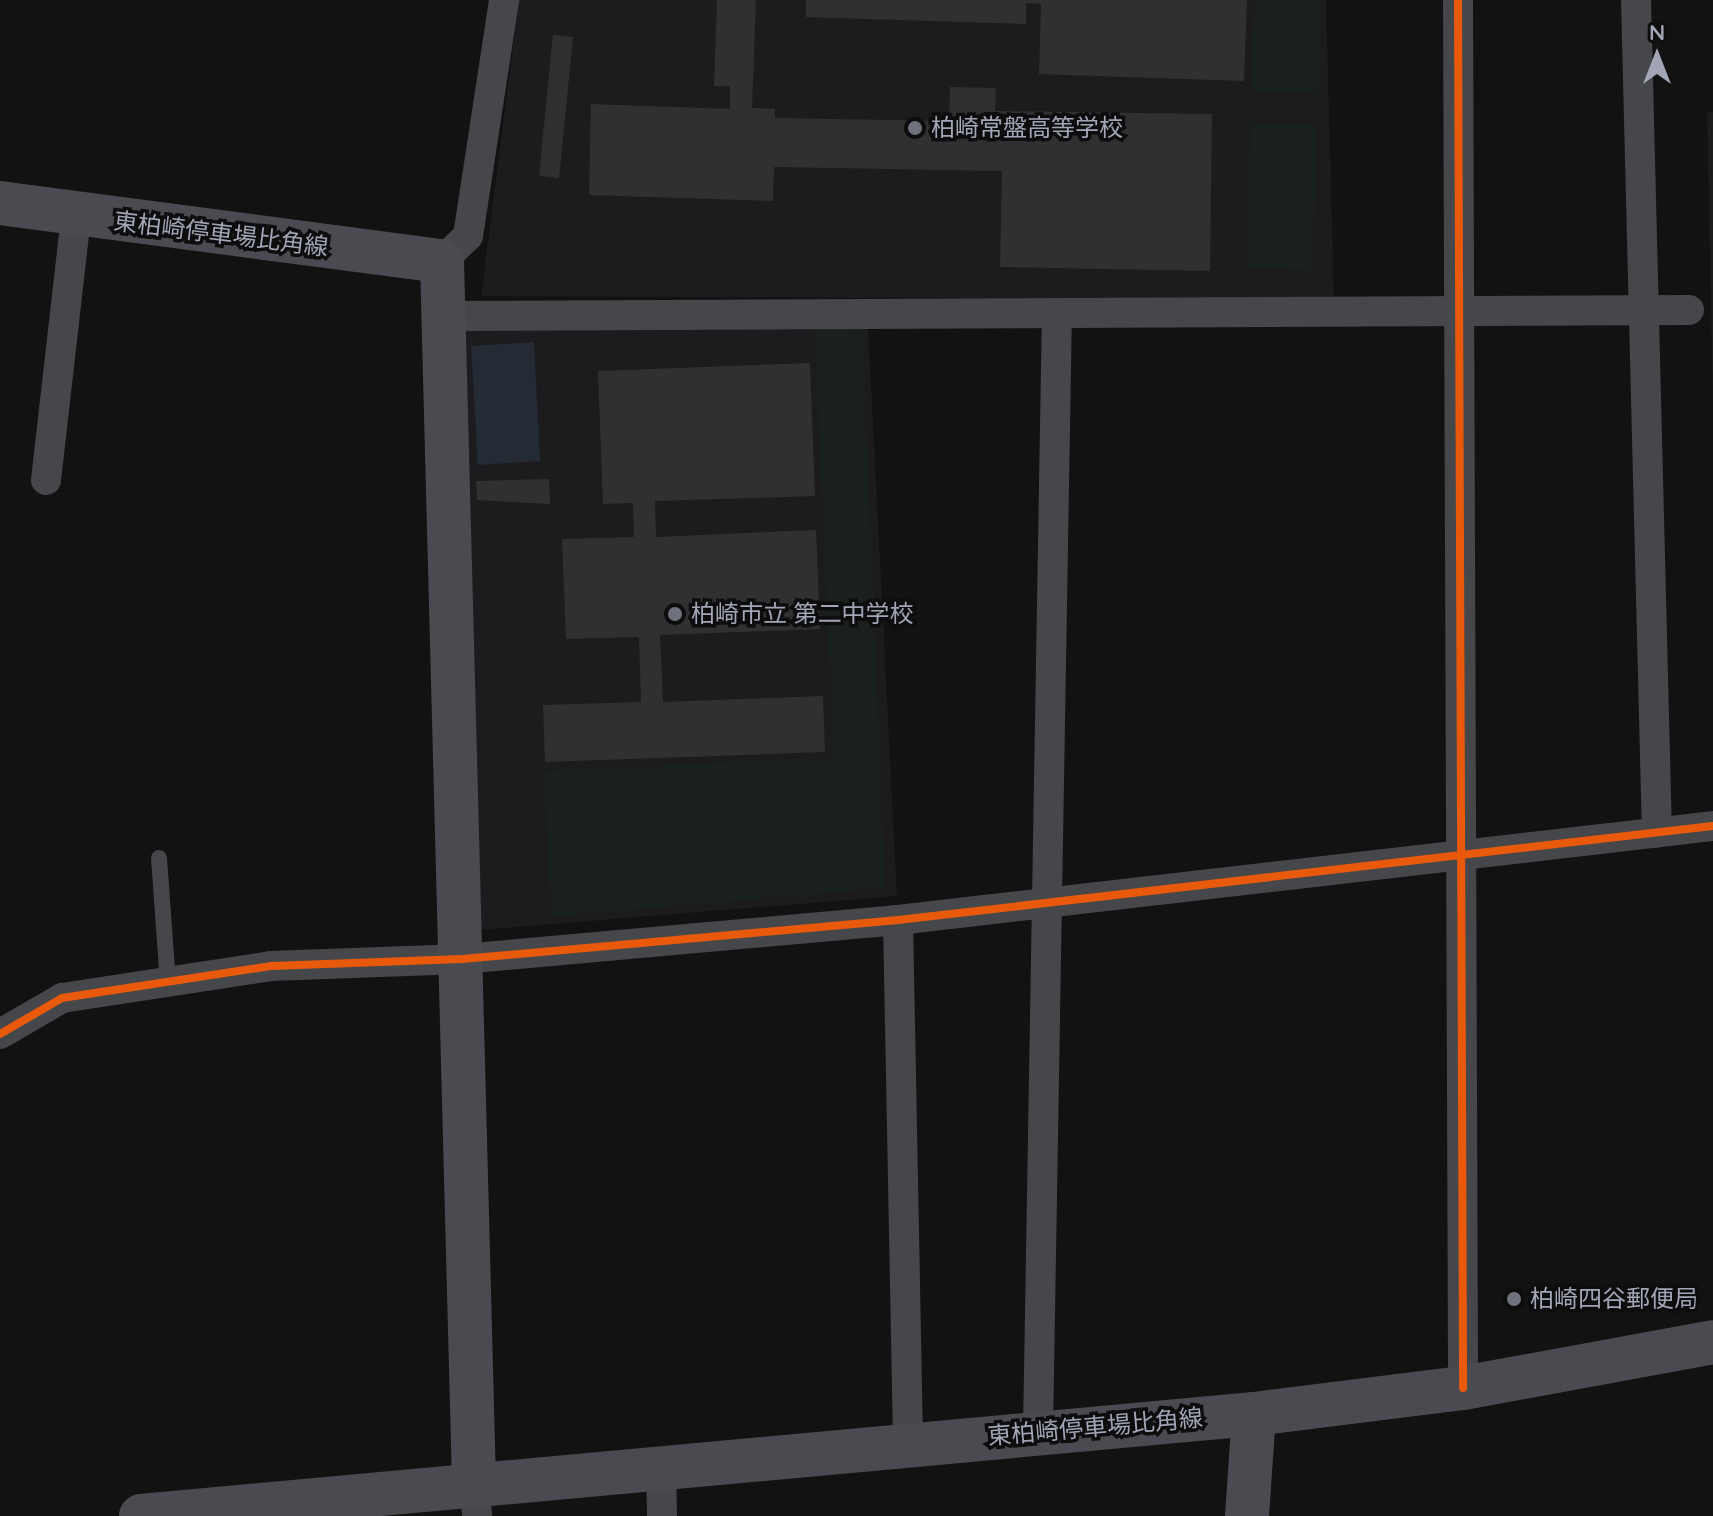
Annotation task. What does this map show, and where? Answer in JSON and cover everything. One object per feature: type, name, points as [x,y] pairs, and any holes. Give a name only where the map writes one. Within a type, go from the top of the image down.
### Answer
[{"type":"main road","name":"東柏崎停車場比角線","points":[[0,203],[76,217],[442,261]]},
{"type":"main road","points":[[442,261],[475,1501]]},
{"type":"main road","name":"東柏崎停車場比角線","points":[[141,1516],[475,1501],[661,1467],[1254,1414],[1463,1388],[1713,1342]]},
{"type":"main road","points":[[1247,1516],[1254,1414]]},
{"type":"street","points":[[442,261],[468,236],[504,0]]},
{"type":"street","points":[[1458,0],[1462,311],[1460,858],[1463,1388]]},
{"type":"street","points":[[1636,0],[1657,833]]},
{"type":"street","points":[[46,480],[76,217]]},
{"type":"street","points":[[442,316],[1689,310]]},
{"type":"street","points":[[1038,1431],[1057,313]]},
{"type":"street","points":[[0,1034],[62,998],[271,966],[462,959],[898,920],[1460,858],[1713,826]]},
{"type":"street","points":[[898,920],[908,1443]]},
{"type":"street","points":[[661,1467],[662,1516]]},
{"type":"lane","points":[[159,858],[168,984]]},
{"type":"shaded area","name":"柏崎常盤高等学校","points":[[519,0],[1326,0],[1334,300],[481,296]]},
{"type":"shaded area","points":[[1254,0],[1321,0],[1318,93],[1251,91]]},
{"type":"shaded area","points":[[1707,112],[1713,112],[1713,403]]},
{"type":"shaded area","points":[[1251,123],[1317,125],[1313,270],[1246,268]]},
{"type":"shaded area","name":"柏崎市立 第二中学校","points":[[868,324],[897,896],[480,930],[457,331]]},
{"type":"shaded area","points":[[862,328],[885,888],[551,917],[544,771],[834,757],[814,330]]},
{"type":"shaded area","points":[[534,342],[540,461],[478,465],[471,346]]},
{"type":"building","points":[[717,0],[756,0],[752,108],[775,109],[775,118],[949,121],[950,87],[996,88],[995,111],[1212,114],[1210,271],[1000,267],[1002,171],[774,167],[773,201],[589,195],[591,104],[730,109],[730,86],[714,86]]},
{"type":"building","points":[[806,0],[1247,0],[1244,81],[1039,74],[1041,4],[1026,3],[1026,24],[806,17]]},
{"type":"building","points":[[553,35],[573,37],[559,178],[539,176]]},
{"type":"building","points":[[810,363],[815,496],[655,501],[656,537],[816,530],[820,629],[660,635],[663,702],[823,696],[825,752],[545,762],[543,705],[641,702],[639,637],[566,639],[562,539],[634,537],[633,503],[603,504],[598,371]]},
{"type":"building","points":[[549,479],[550,504],[477,500],[476,481]]},
{"type":"cycle path","points":[[1458,0],[1463,1388]]},
{"type":"cycle path","points":[[0,1034],[62,998],[271,966],[462,959],[898,920],[1713,826]]},
{"type":"place","name":"柏崎常盤高等学校","points":[[915,128]]},
{"type":"place","name":"柏崎市立 第二中学校","points":[[675,614]]},
{"type":"place","name":"柏崎四谷郵便局","points":[[1514,1299]]}]
